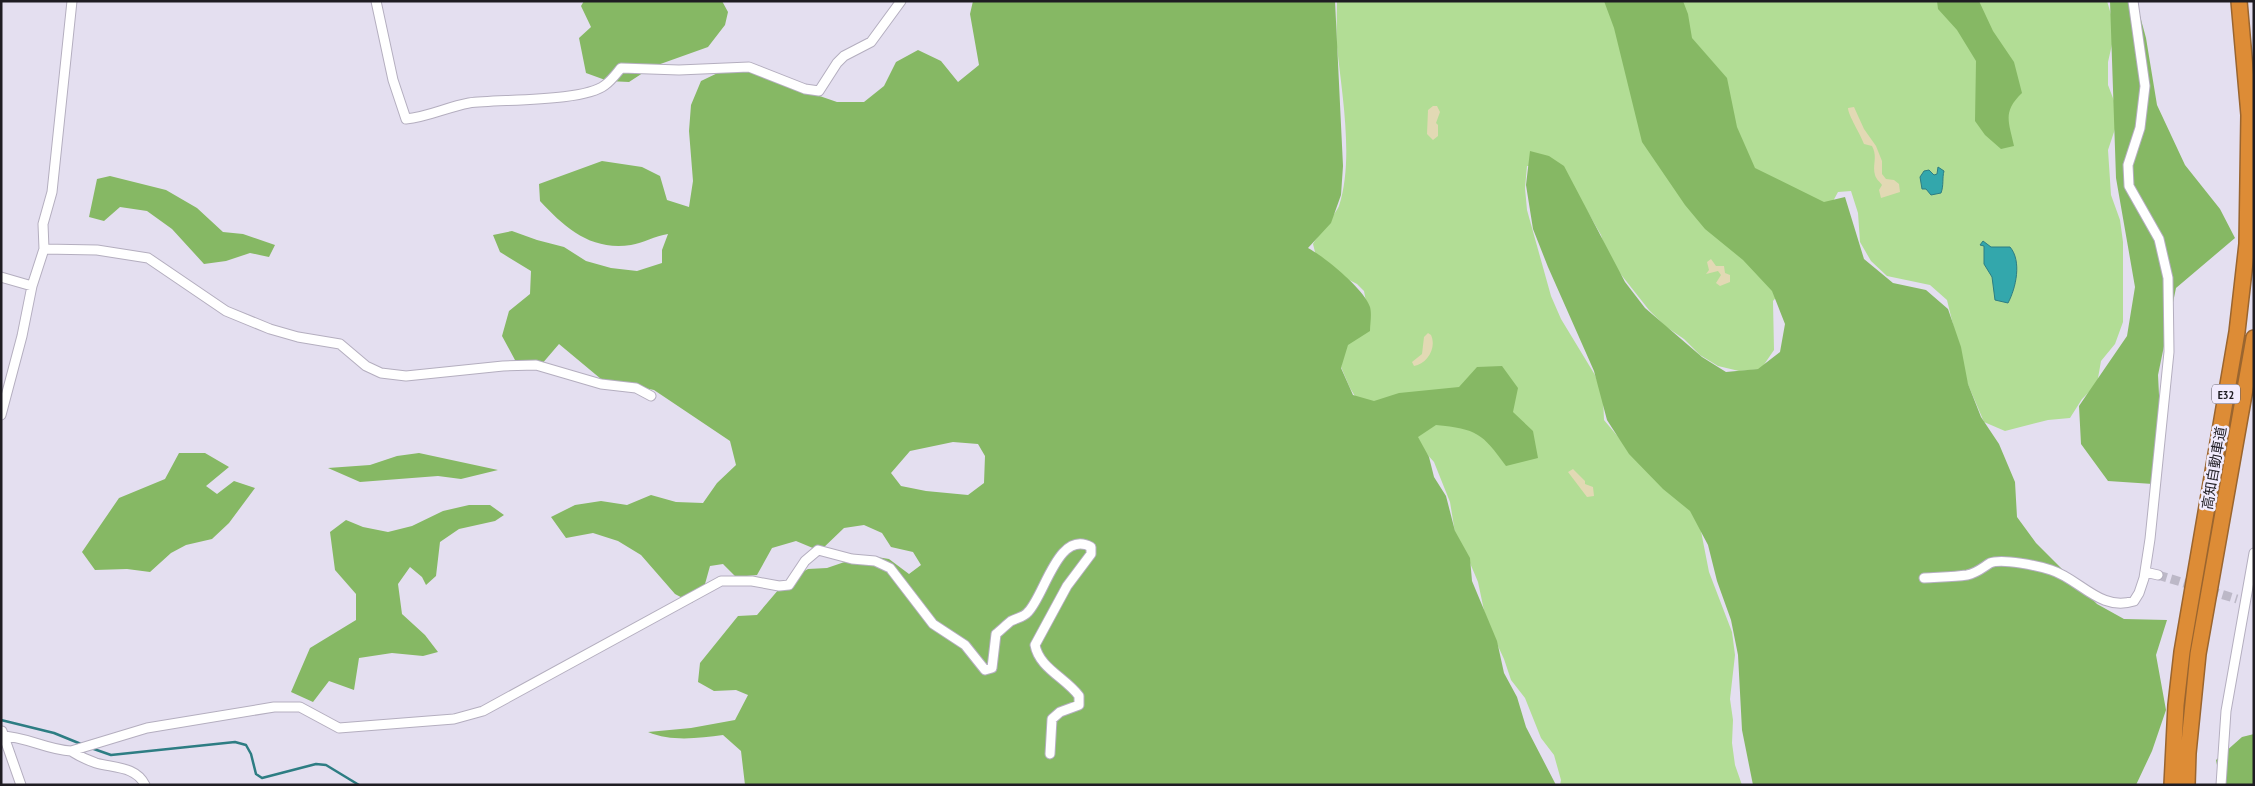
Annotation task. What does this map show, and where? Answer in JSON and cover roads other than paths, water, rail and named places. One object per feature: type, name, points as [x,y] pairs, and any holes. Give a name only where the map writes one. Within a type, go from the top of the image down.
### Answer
[{"type":"highway","name":"高知自動車道","points":[[2172,785],[2176,705],[2182,652],[2237,332],[2247,244],[2249,115],[2239,1]]},
{"type":"highway","name":"高知自動車道","points":[[2187,785],[2188,743],[2198,654],[2254,338]]},
{"type":"street","points":[[1,415],[22,336],[32,286],[44,249],[43,224],[52,192],[72,1]]},
{"type":"street","points":[[376,1],[393,80],[406,120],[422,118],[468,104],[558,97],[592,92],[605,86],[621,68],[679,70],[748,67],[805,88],[819,91],[837,63],[844,56],[871,42],[901,1]]},
{"type":"street","points":[[1924,578],[1965,575],[1979,572],[1992,563],[2009,562],[2051,570],[2070,578],[2095,597],[2109,603],[2128,603],[2134,601],[2140,593],[2150,539],[2168,352],[2168,278],[2158,239],[2129,186],[2128,165],[2140,128],[2145,86],[2134,1]]},
{"type":"street","points":[[44,249],[97,250],[148,258],[226,311],[270,329],[298,337],[340,344],[366,366],[381,373],[406,376],[503,366],[536,365],[601,384],[636,388],[651,396]]},
{"type":"street","points":[[1,276],[32,286]]},
{"type":"street","points":[[2,734],[60,751],[71,751],[147,728],[274,707],[300,707],[339,728],[454,719],[483,712],[721,581],[752,581],[779,586],[788,585],[805,561],[818,550],[852,559],[875,561],[890,568],[933,624],[965,645],[985,670],[992,668],[996,634],[1011,622],[1027,614],[1041,594],[1057,559],[1075,544],[1084,543],[1091,547],[1091,554],[1067,586],[1035,645],[1036,654],[1048,668],[1079,696],[1079,705],[1060,712],[1052,719],[1050,754]]},
{"type":"street","points":[[2221,785],[2226,711],[2241,600],[2254,553]]},
{"type":"street","points":[[2145,572],[2158,575]]},
{"type":"street","points":[[2,734],[21,785]]},
{"type":"street","points":[[71,751],[91,761],[134,772],[145,785]]},
{"type":"water","points":[[1938,167],[1944,171],[1942,190],[1941,193],[1931,195],[1926,189],[1922,189],[1920,177],[1924,171],[1929,170],[1934,175],[1937,174]]},
{"type":"water","points":[[1983,241],[1991,247],[2010,247],[2014,253],[2017,267],[2013,290],[2008,303],[1995,300],[1992,277],[1984,264],[1984,246],[1980,245]]},
{"type":"waterway","points":[[1,720],[54,733],[81,744]]},
{"type":"waterway","points":[[91,748],[111,755],[235,742],[246,745],[251,754],[256,774],[262,778],[316,764],[326,765],[359,785]]},
{"type":"tunnel","points":[[2158,575],[2237,599]]}]
